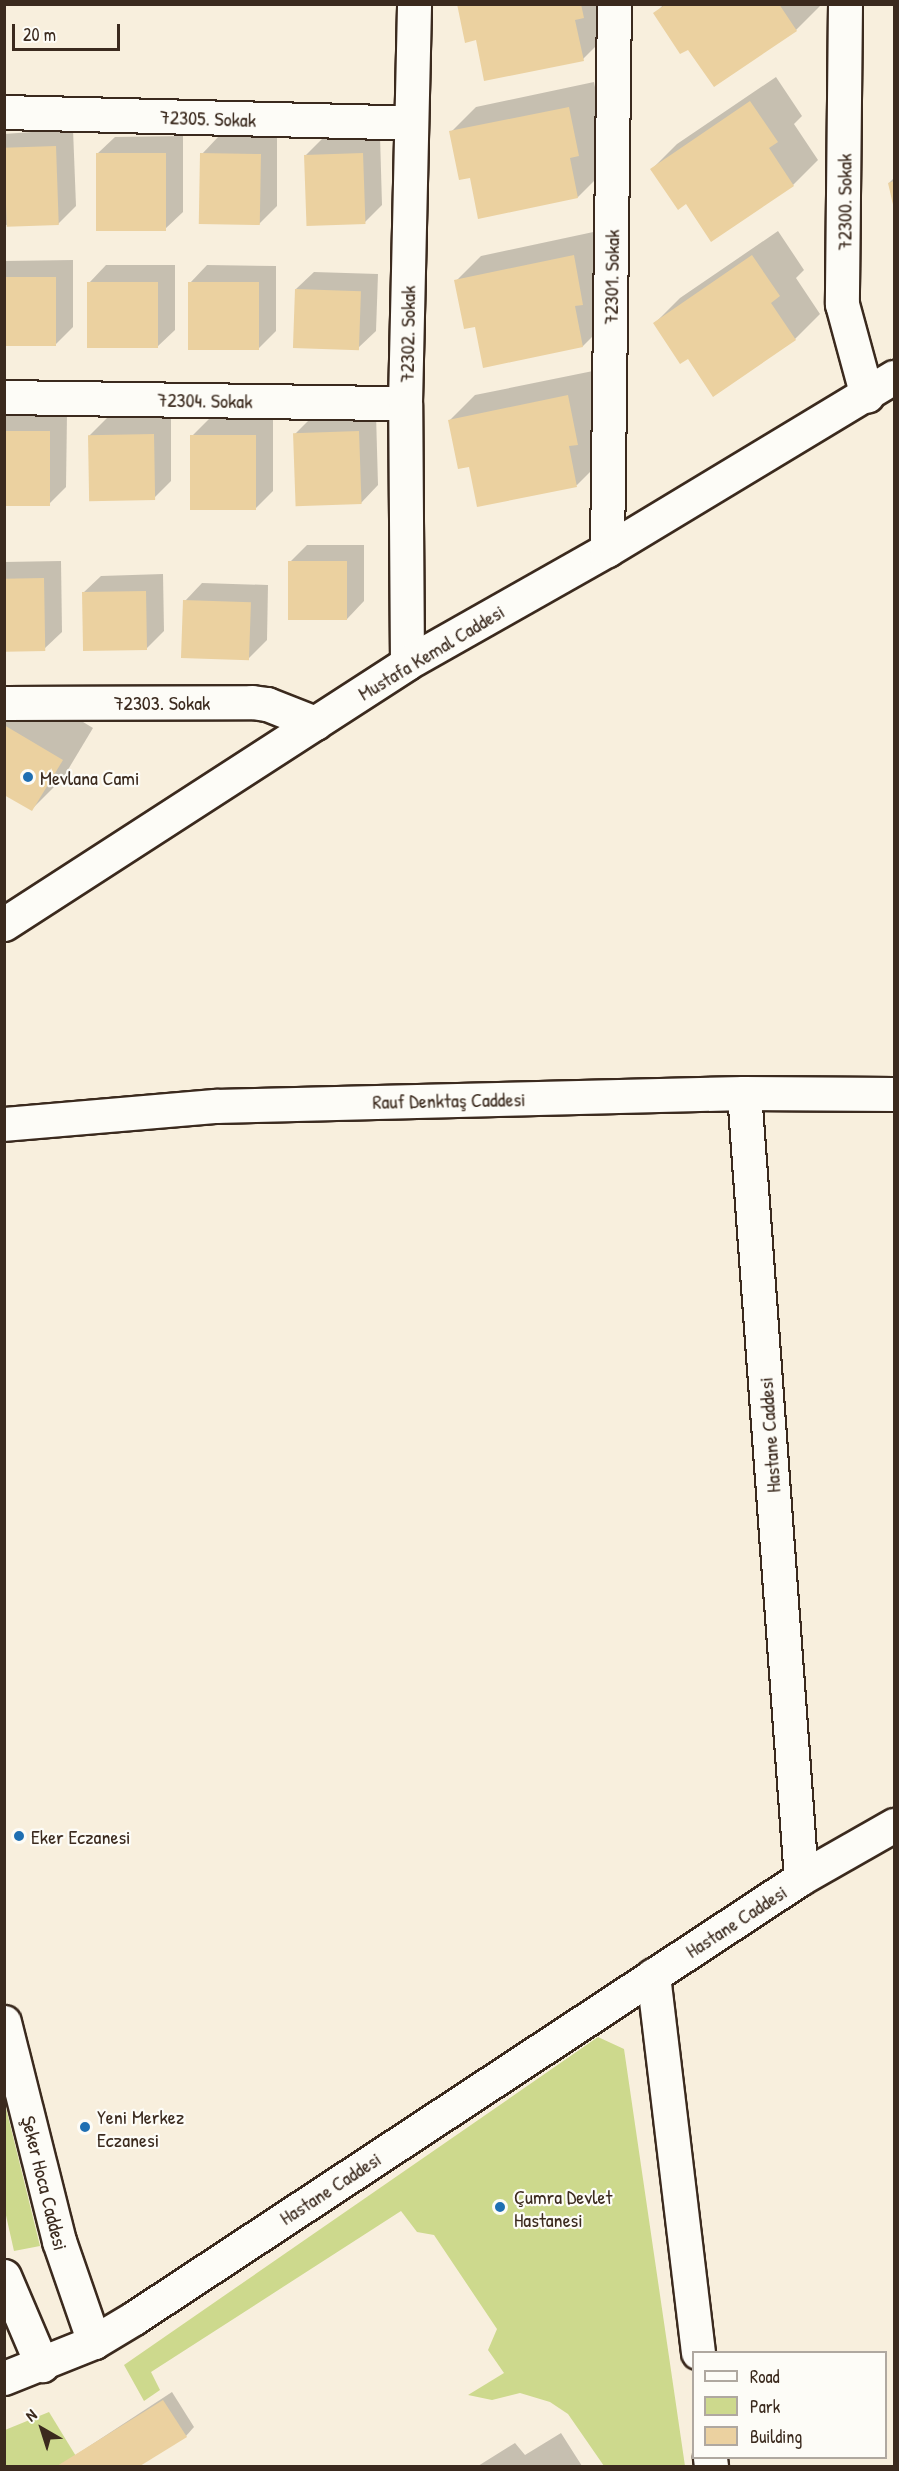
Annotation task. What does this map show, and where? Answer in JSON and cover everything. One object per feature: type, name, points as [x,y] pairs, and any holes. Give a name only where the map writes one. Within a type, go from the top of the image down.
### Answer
[{"type":"street","name":"72302. Sokak","points":[[407,663],[405,403],[414,4]]},
{"type":"street","name":"72301. Sokak","points":[[608,550],[614,4]]},
{"type":"street","name":"72300. Sokak","points":[[845,4],[842,304],[881,389]]},
{"type":"street","name":"72305. Sokak","points":[[4,112],[411,123]]},
{"type":"street","name":"Mustafa Kemal Caddesi","points":[[4,924],[407,663],[608,550],[881,389],[894,378]]},
{"type":"street","name":"72304. Sokak","points":[[4,397],[405,403]]},
{"type":"street","name":"72303. Sokak","points":[[4,702],[252,702],[267,704],[315,723]]},
{"type":"street","name":"Rauf Denktaş Caddesi","points":[[4,1124],[215,1106],[744,1093],[894,1094]]},
{"type":"street","name":"Hastane Caddesi","points":[[4,2378],[42,2365],[94,2342],[801,1878],[744,1093]]},
{"type":"street","points":[[801,1878],[894,1825]]},
{"type":"street","points":[[653,1975],[698,2351]]},
{"type":"street","name":"Şeker Hoca Caddesi","points":[[4,2022],[59,2241],[94,2342]]},
{"type":"street","points":[[4,2276],[42,2365]]},
{"type":"green space","points":[[598,2037],[624,2049],[685,2466],[604,2466],[568,2414],[550,2402],[520,2393],[492,2400],[468,2395],[504,2373],[488,2350],[497,2329],[434,2235],[417,2232],[401,2211],[151,2372],[160,2390],[144,2401],[124,2365]]},
{"type":"green space","points":[[4,2100],[40,2246],[14,2251],[5,2211]]},
{"type":"green space","points":[[49,2412],[82,2466],[5,2466],[5,2430]]},
{"type":"building","points":[[457,4],[581,4],[584,18],[575,20],[584,61],[484,81],[476,40],[465,43]]},
{"type":"building","points":[[666,4],[779,4],[797,31],[714,87],[688,50],[680,54],[653,13]]},
{"type":"building","points":[[750,101],[778,142],[769,148],[794,186],[711,242],[686,204],[678,210],[650,169]]},
{"type":"building","points":[[569,107],[579,156],[570,158],[578,198],[478,219],[470,178],[459,180],[449,131]]},
{"type":"building","points":[[56,146],[59,225],[7,227],[4,148]]},
{"type":"building","points":[[96,153],[166,153],[166,231],[96,231]]},
{"type":"building","points":[[200,153],[261,154],[260,225],[199,224]]},
{"type":"building","points":[[363,153],[365,224],[307,226],[304,155]]},
{"type":"building","points":[[894,181],[894,209],[888,183]]},
{"type":"building","points":[[574,255],[583,305],[575,306],[583,347],[483,368],[475,327],[464,329],[454,280]]},
{"type":"building","points":[[752,255],[780,296],[771,303],[796,340],[713,397],[688,359],[680,364],[653,323]]},
{"type":"building","points":[[4,277],[56,277],[56,346],[4,346]]},
{"type":"building","points":[[87,282],[158,282],[158,348],[87,348]]},
{"type":"building","points":[[188,282],[259,282],[259,350],[188,350]]},
{"type":"building","points":[[295,289],[361,291],[359,350],[293,348]]},
{"type":"building","points":[[568,395],[578,445],[569,446],[577,487],[477,507],[469,467],[458,469],[448,420]]},
{"type":"building","points":[[4,431],[50,431],[50,506],[4,506]]},
{"type":"building","points":[[359,431],[362,504],[296,506],[293,433]]},
{"type":"building","points":[[154,434],[155,500],[89,501],[88,435]]},
{"type":"building","points":[[190,435],[256,435],[256,510],[190,510]]},
{"type":"building","points":[[288,561],[347,561],[347,620],[288,620]]},
{"type":"building","points":[[44,578],[45,651],[5,652],[4,579]]},
{"type":"building","points":[[146,591],[147,650],[83,651],[82,592]]},
{"type":"building","points":[[183,600],[251,602],[249,660],[181,658]]},
{"type":"building","name":"Mevlana Cami","points":[[4,725],[63,760],[32,811],[4,795]]},
{"type":"building","points":[[163,2400],[187,2437],[140,2466],[57,2466]]},
{"type":"place","name":"Mevlana Cami","points":[[28,777]]},
{"type":"place","name":"Eker Eczanesi","points":[[19,1836]]},
{"type":"place","name":"Yeni Merkez Eczanesi","points":[[85,2127]]},
{"type":"place","name":"Çumra Devlet Hastanesi","points":[[500,2207]]}]
